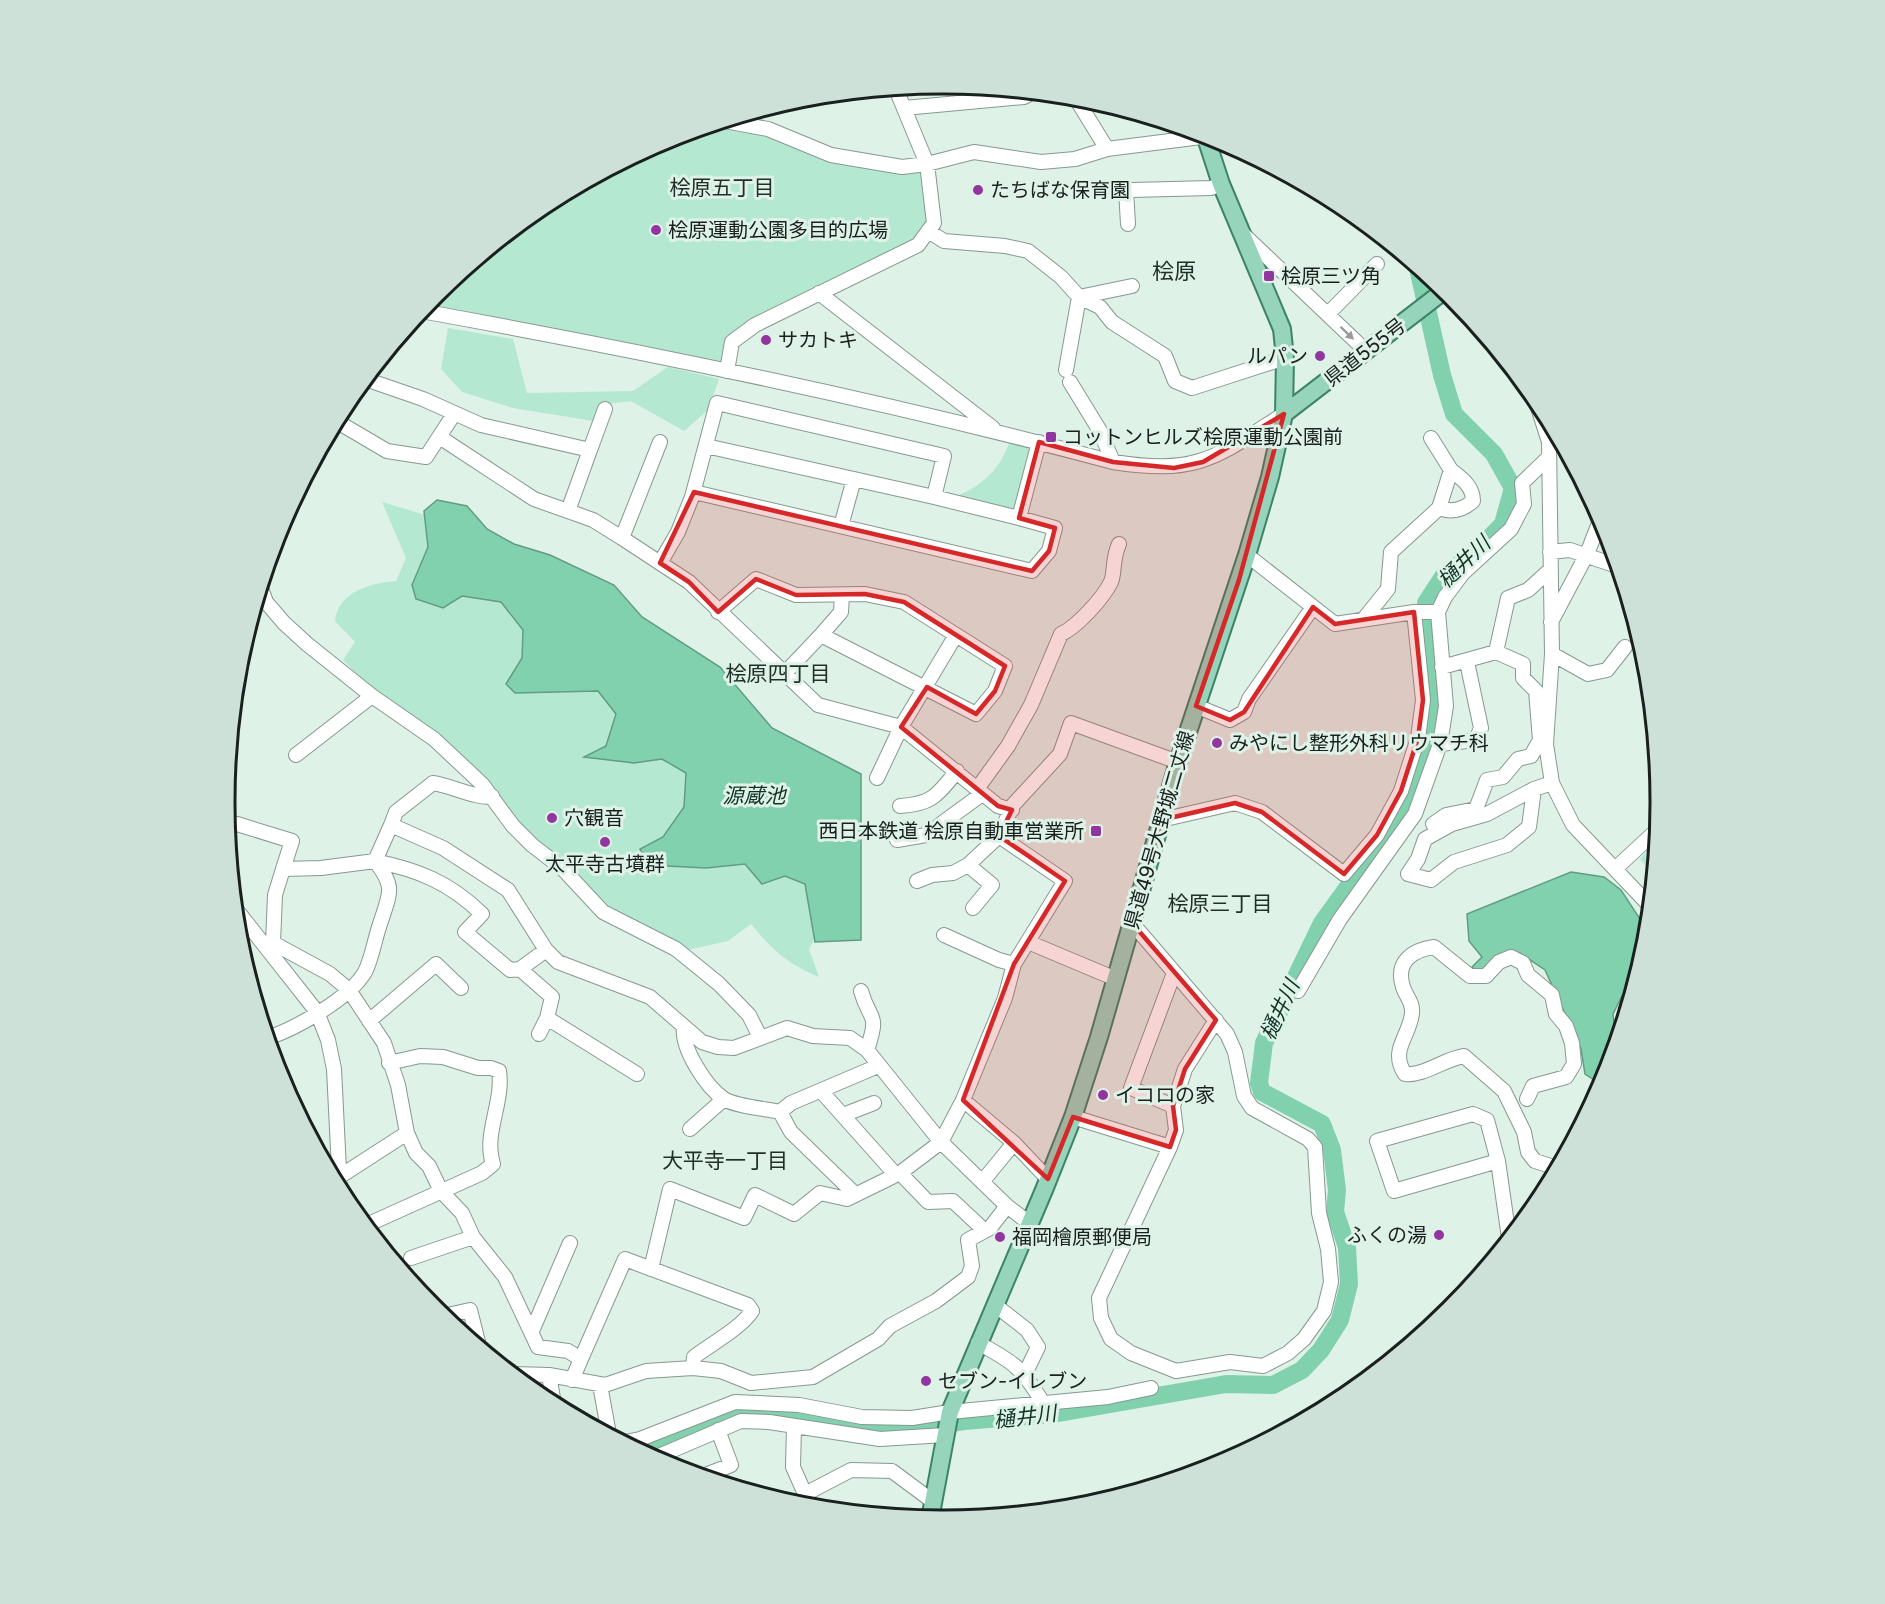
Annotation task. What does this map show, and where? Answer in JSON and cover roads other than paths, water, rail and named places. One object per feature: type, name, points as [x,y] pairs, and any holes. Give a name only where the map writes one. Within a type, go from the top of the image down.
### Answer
[{"type":"main road","name":"県道49号大野城二丈線","points":[[930,1510],[950,1412],[1072,1117],[1116,979],[1178,762],[1270,477],[1284,414],[1286,358],[1282,329],[1221,184],[1209,147]]},
{"type":"main road","name":"県道555号","points":[[1284,414],[1437,296]]},
{"type":"street","points":[[727,371],[732,342],[755,325],[918,245],[934,223],[927,164],[899,96]]},
{"type":"street","points":[[904,108],[1010,98]]},
{"type":"street","points":[[1082,108],[1107,149]]},
{"type":"street","points":[[742,124],[768,129],[831,155],[902,167],[927,164],[974,152],[1041,162],[1063,160],[1107,149],[1187,138]]},
{"type":"street","points":[[1092,191],[1211,188],[1221,184]]},
{"type":"street","points":[[1126,190],[1128,224]]},
{"type":"street","points":[[928,231],[944,241],[1005,246],[1028,251],[1061,277],[1078,297],[1100,307],[1112,322],[1165,356],[1175,381],[1192,387],[1286,358]]},
{"type":"street","points":[[1243,234],[1366,351]]},
{"type":"street","points":[[1328,315],[1377,264]]},
{"type":"street","points":[[1078,297],[1132,286]]},
{"type":"street","points":[[819,293],[995,430]]},
{"type":"street","points":[[1078,297],[1068,376],[1100,431],[1113,462]]},
{"type":"street","points":[[431,314],[567,337],[848,395],[995,430],[1113,462],[1152,468],[1174,468],[1203,462],[1284,414]]},
{"type":"street","points":[[373,382],[423,399],[481,425],[590,450]]},
{"type":"street","points":[[692,497],[717,404],[944,456],[934,497]]},
{"type":"street","points":[[567,511],[605,410]]},
{"type":"street","points":[[344,426],[387,451],[426,457],[441,438],[454,414]]},
{"type":"street","points":[[441,438],[534,499],[593,520],[688,582],[818,705],[901,727],[998,806],[1012,810]]},
{"type":"street","points":[[1431,438],[1451,470],[1465,480],[1473,493],[1473,501],[1464,509],[1447,511],[1439,508]]},
{"type":"street","points":[[622,538],[660,442]]},
{"type":"street","points":[[1018,518],[1039,442]]},
{"type":"street","points":[[1553,445],[1549,458],[1552,654],[1546,744],[1552,783],[1573,825],[1643,899]]},
{"type":"street","points":[[660,563],[678,532],[694,492],[1032,571],[1049,551],[1054,528],[934,497],[706,446]]},
{"type":"street","points":[[1246,555],[1335,624],[1426,612],[1445,597],[1463,573],[1511,528],[1524,504],[1522,483],[1549,458]]},
{"type":"street","points":[[1363,620],[1388,589],[1391,552],[1439,508],[1451,470]]},
{"type":"street","points":[[841,526],[854,479]]},
{"type":"street","points":[[1551,622],[1587,554],[1596,531]]},
{"type":"street","points":[[897,840],[926,835],[979,791],[1031,705],[1061,634],[1074,628],[1112,581],[1113,557],[1119,544]]},
{"type":"street","points":[[1550,552],[1570,550],[1607,562]]},
{"type":"street","points":[[1496,652],[1508,598],[1528,590],[1550,570]]},
{"type":"street","points":[[718,612],[756,579],[796,595],[865,594],[904,602],[1005,666],[995,691],[976,714],[927,687],[821,635]]},
{"type":"street","points":[[784,674],[841,612],[842,595]]},
{"type":"street","points":[[265,600],[284,622],[372,696],[435,739],[482,784],[532,845],[563,869],[603,912],[676,949],[719,984],[749,1015],[760,1037]]},
{"type":"street","points":[[1196,706],[1230,720],[1244,712],[1249,699],[1313,606]]},
{"type":"street","points":[[1298,991],[1340,919],[1396,844],[1415,814],[1440,744],[1446,706],[1442,667],[1426,612]]},
{"type":"street","points":[[1161,820],[1235,803],[1262,812],[1344,874],[1377,835],[1401,791],[1418,738],[1423,700],[1426,612]]},
{"type":"street","points":[[877,778],[901,727],[956,635]]},
{"type":"street","points":[[1552,654],[1588,674],[1606,670],[1625,647]]},
{"type":"street","points":[[1442,667],[1467,662],[1496,652],[1523,664],[1523,678],[1536,691],[1540,740],[1531,756],[1518,759],[1503,777],[1487,780],[1476,809],[1446,815],[1425,839],[1418,859],[1408,874],[1431,880],[1454,862],[1507,845],[1529,827],[1534,789]]},
{"type":"street","points":[[1440,744],[1476,740],[1479,734],[1480,728],[1467,662]]},
{"type":"street","points":[[296,755],[372,696]]},
{"type":"street","points":[[917,881],[932,875],[953,873],[968,865],[999,836],[1012,810],[1060,754],[1071,723],[1178,762]]},
{"type":"street","points":[[900,806],[922,805],[936,797],[957,771]]},
{"type":"street","points":[[375,861],[396,812],[433,783],[450,785],[484,798],[492,796]]},
{"type":"street","points":[[1432,830],[1487,814],[1534,789],[1552,783]]},
{"type":"street","points":[[1415,814],[1432,830]]},
{"type":"street","points":[[237,824],[292,841],[275,895],[273,943],[330,974],[349,990],[384,1043],[389,1064],[398,1085],[406,1133],[416,1153],[429,1166],[441,1191],[462,1213],[473,1237],[505,1276],[538,1347],[568,1351],[581,1359]]},
{"type":"street","points":[[391,825],[443,848],[508,890],[546,950],[558,962],[650,998],[702,1042],[718,1047],[734,1048],[787,1028],[813,1036],[850,1038],[867,1050],[941,1142],[1007,1206],[1029,1223]]},
{"type":"street","points":[[651,1269],[670,1189],[744,1218],[756,1195],[794,1214],[820,1193],[847,1200],[898,1174],[941,1142],[963,1100],[988,1033],[1005,998],[1014,964],[1065,881],[999,836]]},
{"type":"street","points":[[1616,869],[1648,838]]},
{"type":"street","points":[[275,1035],[285,1032],[349,990],[365,971],[389,897],[389,878],[375,861]]},
{"type":"street","points":[[283,869],[321,868],[375,861],[412,868],[447,885],[482,914],[465,932],[510,970],[520,969],[546,950]]},
{"type":"street","points":[[968,865],[992,885],[972,908]]},
{"type":"street","points":[[246,922],[317,1012],[328,1040],[334,1069],[337,1167]]},
{"type":"street","points":[[1131,923],[1216,1020],[1235,1052],[1244,1096],[1252,1108],[1308,1139],[1315,1147],[1319,1213],[1328,1249],[1330,1282],[1324,1311],[1304,1339],[1288,1353],[1263,1366],[1230,1362],[1176,1371],[1131,1353],[1111,1339],[1101,1318],[1100,1298],[1170,1147],[1176,1130],[1173,1106],[1185,1069],[1216,1020]]},
{"type":"street","points":[[945,935],[999,960],[1014,964]]},
{"type":"street","points":[[1028,942],[1116,979]]},
{"type":"street","points":[[1527,1099],[1533,1086],[1566,1077],[1574,1064],[1572,1043],[1566,1026],[1556,1014],[1552,995],[1528,975],[1523,963],[1511,957],[1499,962],[1486,976],[1470,976],[1434,947],[1417,950],[1406,957],[1401,974],[1404,989],[1411,999],[1412,1014],[1400,1043],[1400,1066],[1405,1074],[1415,1075],[1451,1058],[1464,1056],[1504,1091],[1524,1132],[1527,1152],[1535,1161],[1549,1166]]},
{"type":"street","points":[[369,1021],[436,964],[461,988]]},
{"type":"street","points":[[520,969],[552,997],[547,1018],[539,1034]]},
{"type":"street","points":[[1173,1106],[1131,1088],[1174,973]]},
{"type":"street","points":[[861,991],[872,1013],[875,1026],[867,1050]]},
{"type":"street","points":[[547,1018],[637,1074]]},
{"type":"street","points":[[684,1027],[683,1036],[694,1065],[724,1099],[780,1112],[791,1132],[856,1195]]},
{"type":"street","points":[[373,1222],[482,1173],[493,1164],[488,1150],[501,1086],[499,1071],[491,1068],[478,1068],[442,1057],[420,1056],[389,1064]]},
{"type":"street","points":[[780,1112],[791,1103],[878,1066]]},
{"type":"street","points":[[821,1091],[898,1174],[928,1202],[952,1201],[985,1231]]},
{"type":"street","points":[[690,1129],[724,1099]]},
{"type":"street","points":[[963,1100],[1014,1143],[1048,1179]]},
{"type":"street","points":[[843,1115],[874,1103]]},
{"type":"street","points":[[1498,1161],[1394,1191],[1377,1141],[1473,1114],[1487,1120],[1498,1161],[1508,1228]]},
{"type":"street","points":[[1072,1117],[1170,1147]]},
{"type":"street","points":[[343,1177],[406,1133]]},
{"type":"street","points":[[982,1182],[1014,1143]]},
{"type":"street","points":[[528,1374],[549,1375],[600,1385],[646,1371],[693,1368],[721,1371],[751,1383],[813,1377],[878,1339],[890,1326],[936,1301],[968,1277],[972,1266],[968,1240],[985,1231],[1007,1206]]},
{"type":"street","points":[[411,1258],[473,1237]]},
{"type":"street","points":[[532,1331],[570,1243]]},
{"type":"street","points":[[572,1380],[625,1259],[748,1305],[752,1311],[745,1323],[733,1328],[694,1357],[693,1368]]},
{"type":"street","points":[[994,1305],[1027,1330],[1038,1347],[1025,1374]]},
{"type":"street","points":[[454,1313],[470,1310],[476,1334]]},
{"type":"street","points":[[978,1343],[1004,1356],[1025,1374],[1043,1404]]},
{"type":"street","points":[[549,1375],[552,1392]]},
{"type":"street","points":[[600,1385],[607,1425]]},
{"type":"street","points":[[636,1440],[735,1402],[799,1405],[862,1417],[912,1418],[950,1412],[1108,1397],[1151,1388]]},
{"type":"street","points":[[669,1455],[741,1421],[770,1422],[880,1439],[945,1435]]},
{"type":"street","points":[[795,1426],[793,1467],[805,1494],[851,1470],[892,1471],[931,1500]]},
{"type":"street","points":[[714,1472],[731,1465],[718,1430]]},
{"type":"street","points":[[815,1498],[818,1496],[818,1487]]},
{"type":"water","name":"源蔵池","points":[[437,500],[467,506],[487,529],[514,544],[550,555],[614,585],[642,617],[720,667],[772,728],[861,774],[861,940],[815,942],[805,884],[785,876],[762,884],[745,864],[706,868],[648,865],[640,849],[663,837],[684,807],[686,773],[662,759],[634,763],[584,757],[606,746],[616,714],[598,691],[515,693],[506,684],[522,658],[523,630],[501,602],[462,596],[443,608],[416,599],[412,585],[428,547],[424,511]]},
{"type":"water","points":[[1571,872],[1604,877],[1621,890],[1640,919],[1626,985],[1613,1014],[1614,1023],[1593,1079],[1585,1074],[1581,1049],[1545,970],[1520,953],[1498,955],[1479,973],[1472,967],[1482,957],[1469,941],[1467,914]]},
{"type":"waterway","name":"樋井川","points":[[657,1449],[738,1412],[784,1413],[906,1430],[964,1421],[1053,1414],[1226,1384],[1273,1385],[1302,1370],[1321,1350],[1340,1320],[1349,1284],[1347,1247],[1335,1212],[1337,1190],[1332,1150],[1322,1124],[1262,1092],[1259,1083],[1264,1043],[1322,923],[1402,812],[1426,746],[1434,678],[1426,603],[1443,577],[1479,549],[1503,524],[1513,488],[1494,454],[1454,414],[1442,375],[1421,281]]},
{"type":"place","name":"たちばな保育園","points":[[978,190]]},
{"type":"place","name":"桧原運動公園多目的広場","points":[[656,230]]},
{"type":"place","name":"桧原三ツ角","points":[[1269,276]]},
{"type":"place","name":"サカトキ","points":[[766,340]]},
{"type":"place","name":"ルパン","points":[[1320,356]]},
{"type":"place","name":"コットンヒルズ桧原運動公園前","points":[[1051,437]]},
{"type":"place","name":"みやにし整形外科リウマチ科","points":[[1217,743]]},
{"type":"place","name":"穴観音","points":[[552,818]]},
{"type":"place","name":"西日本鉄道 桧原自動車営業所","points":[[1096,831]]},
{"type":"place","name":"太平寺古墳群","points":[[605,842]]},
{"type":"place","name":"イコロの家","points":[[1103,1095]]},
{"type":"place","name":"ふくの湯","points":[[1439,1235]]},
{"type":"place","name":"福岡檜原郵便局","points":[[1000,1237]]},
{"type":"place","name":"セブン-イレブン","points":[[926,1381]]},
{"type":"district","name":"桧原五丁目","points":[[722,188]]},
{"type":"district","name":"桧原","points":[[1174,271]]},
{"type":"district","name":"桧原四丁目","points":[[778,674]]},
{"type":"district","name":"桧原三丁目","points":[[1220,904]]},
{"type":"district","name":"大平寺一丁目","points":[[725,1161]]}]
